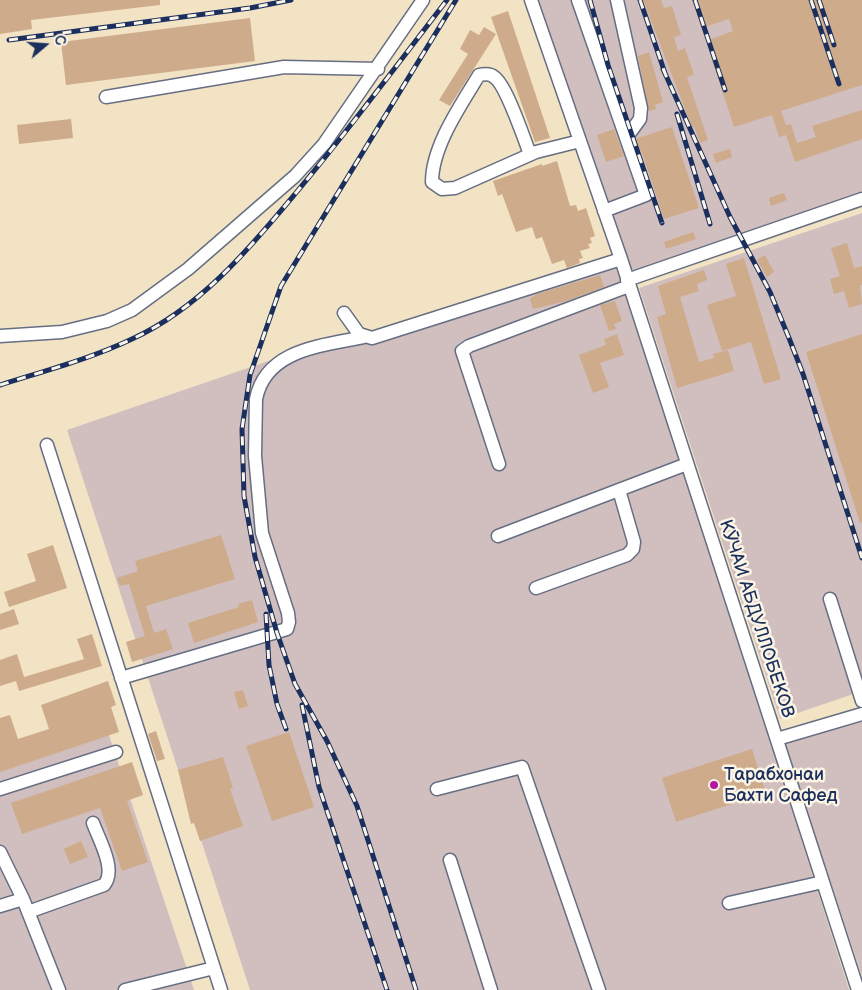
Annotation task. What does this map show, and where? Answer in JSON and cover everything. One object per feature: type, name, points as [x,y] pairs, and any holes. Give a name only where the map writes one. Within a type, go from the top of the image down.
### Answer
[{"type":"street","points":[[0,336],[62,332],[107,321],[132,310],[188,269],[294,176],[324,144],[378,69],[423,0]]},
{"type":"street","name":"КӮЧАИ АБДУЛЛОБЕКОВ","points":[[531,0],[621,259],[858,990]]},
{"type":"street","points":[[578,0],[646,195],[604,211]]},
{"type":"street","points":[[617,0],[642,108],[640,119],[626,138]]},
{"type":"street","points":[[106,97],[284,67],[378,69]]},
{"type":"street","points":[[530,154],[502,86],[494,77],[486,74],[479,76],[450,123],[432,171],[432,182],[442,189],[455,188],[530,154],[580,141]]},
{"type":"street","points":[[499,464],[462,351],[469,346],[628,283],[862,199]]},
{"type":"street","points":[[121,678],[287,629],[289,622],[288,613],[262,533],[256,488],[256,399],[259,385],[269,370],[295,354],[364,337],[372,338],[391,333],[621,259]]},
{"type":"street","points":[[344,313],[359,334],[364,337]]},
{"type":"street","points":[[47,445],[221,990]]},
{"type":"street","points":[[498,536],[687,464]]},
{"type":"street","points":[[536,588],[627,555],[633,550],[634,542],[619,490]]},
{"type":"street","points":[[830,599],[862,701]]},
{"type":"street","points":[[777,739],[862,714]]},
{"type":"street","points":[[0,789],[116,752]]},
{"type":"street","points":[[437,789],[522,767],[599,990]]},
{"type":"street","points":[[28,912],[104,886],[108,881],[110,871],[93,824]]},
{"type":"street","points":[[0,852],[23,899],[60,990]]},
{"type":"street","points":[[450,860],[491,990]]},
{"type":"street","points":[[729,903],[823,882]]},
{"type":"street","points":[[0,906],[23,899]]},
{"type":"street","points":[[125,990],[214,968]]},
{"type":"shaded area","points":[[538,0],[862,0],[862,192],[628,273]]},
{"type":"shaded area","points":[[862,213],[862,691],[780,719],[639,288]]},
{"type":"shaded area","points":[[618,261],[849,990],[250,990],[67,430],[315,345],[361,343]]},
{"type":"shaded area","points":[[862,709],[862,976],[783,738]]},
{"type":"shaded area","points":[[103,717],[194,990],[0,990],[0,753]]},
{"type":"building","points":[[0,0],[160,0],[160,5],[31,20],[32,29],[0,34]]},
{"type":"building","points":[[643,0],[661,0],[664,8],[672,6],[681,35],[674,37],[678,51],[685,48],[694,75],[687,77],[708,140],[700,143],[694,126],[692,127]]},
{"type":"building","points":[[692,0],[862,0],[862,85],[781,111],[786,125],[791,124],[797,143],[816,137],[812,126],[862,110],[862,139],[795,162],[786,135],[779,137],[772,115],[734,127],[706,41],[733,31],[729,19],[702,28]]},
{"type":"building","points":[[508,11],[550,138],[535,142],[491,17]]},
{"type":"building","points":[[250,18],[255,61],[66,85],[61,42]]},
{"type":"building","points":[[484,27],[496,34],[450,106],[439,100],[468,54],[460,49],[470,30],[479,35]]},
{"type":"building","points":[[649,52],[663,102],[655,105],[656,109],[649,111],[638,56]]},
{"type":"building","points":[[71,119],[73,138],[19,144],[17,125]]},
{"type":"building","points":[[672,127],[699,208],[664,219],[641,150],[639,151],[635,139]]},
{"type":"building","points":[[614,129],[624,156],[606,162],[597,135]]},
{"type":"building","points":[[730,149],[732,157],[716,163],[713,154]]},
{"type":"building","points":[[557,161],[570,206],[576,205],[578,211],[586,208],[595,236],[590,238],[592,243],[588,244],[590,248],[580,251],[583,258],[579,259],[580,263],[567,268],[564,260],[552,264],[542,237],[536,239],[532,227],[516,232],[502,194],[498,196],[493,181],[542,164],[542,166]]},
{"type":"building","points":[[784,193],[787,200],[771,206],[769,198]]},
{"type":"building","points":[[693,232],[696,239],[666,249],[664,242]]},
{"type":"building","points":[[847,243],[854,268],[862,266],[862,285],[860,286],[862,304],[849,308],[844,291],[834,294],[830,279],[840,276],[831,248]]},
{"type":"building","points":[[765,255],[774,272],[767,277],[757,260]]},
{"type":"building","points":[[744,258],[781,379],[764,384],[751,342],[722,351],[707,305],[736,296],[726,264]]},
{"type":"building","points":[[704,270],[707,280],[697,284],[699,291],[680,297],[699,362],[714,358],[713,354],[728,350],[734,371],[677,388],[657,317],[666,314],[658,286]]},
{"type":"building","points":[[600,275],[604,287],[566,301],[533,309],[530,299],[537,294]]},
{"type":"building","points":[[615,301],[622,321],[614,324],[616,329],[609,331],[600,305]]},
{"type":"building","points":[[617,334],[624,355],[600,363],[609,387],[593,393],[579,355],[606,345],[604,339]]},
{"type":"building","points":[[862,334],[862,522],[860,523],[806,352]]},
{"type":"building","points":[[221,535],[235,579],[146,606],[154,633],[166,629],[173,649],[132,662],[126,642],[145,636],[129,584],[120,586],[117,578],[138,571],[135,561]]},
{"type":"building","points":[[53,545],[67,588],[9,607],[4,592],[36,581],[27,554]]},
{"type":"building","points":[[252,600],[258,622],[194,643],[188,623],[239,607],[238,604]]},
{"type":"building","points":[[14,609],[19,624],[0,630],[0,614]]},
{"type":"building","points":[[92,634],[102,666],[19,691],[16,681],[0,686],[0,660],[17,654],[24,677],[84,659],[77,639]]},
{"type":"building","points":[[108,681],[116,705],[111,707],[119,732],[0,772],[0,718],[10,715],[18,739],[49,729],[41,705]]},
{"type":"building","points":[[243,690],[248,706],[239,709],[234,692]]},
{"type":"building","points":[[156,731],[165,759],[157,761],[148,734]]},
{"type":"building","points":[[289,732],[314,807],[272,821],[246,746]]},
{"type":"building","name":"Тарабхонаи Бахти Сафед","points":[[752,749],[766,793],[676,822],[662,778]]},
{"type":"building","points":[[223,757],[233,788],[230,789],[243,826],[200,841],[194,823],[191,824],[178,770]]},
{"type":"building","points":[[132,762],[143,795],[127,801],[148,862],[122,871],[100,808],[22,834],[11,803]]},
{"type":"building","points":[[81,841],[88,857],[70,864],[64,849]]},
{"type":"railway","points":[[9,40],[250,8],[291,0]]},
{"type":"railway","points":[[0,385],[83,359],[132,339],[180,311],[222,276],[295,194],[447,0]]},
{"type":"railway","points":[[416,990],[357,806],[327,741],[295,684],[277,633],[255,557],[244,496],[242,429],[250,375],[281,286],[456,0]]},
{"type":"railway","points":[[590,0],[608,65],[662,223]]},
{"type":"railway","points":[[640,0],[666,76]]},
{"type":"railway","points":[[695,0],[725,90]]},
{"type":"railway","points":[[811,0],[839,84]]},
{"type":"railway","points":[[819,0],[834,45]]},
{"type":"railway","points":[[663,69],[730,217],[770,292],[789,338],[803,374],[862,558]]},
{"type":"railway","points":[[677,114],[710,224]]},
{"type":"railway","points":[[266,614],[269,665],[277,704],[286,729]]},
{"type":"railway","points":[[302,705],[319,787],[387,990]]},
{"type":"place","name":"Тарабхонаи Бахти Сафед","points":[[714,785]]}]
